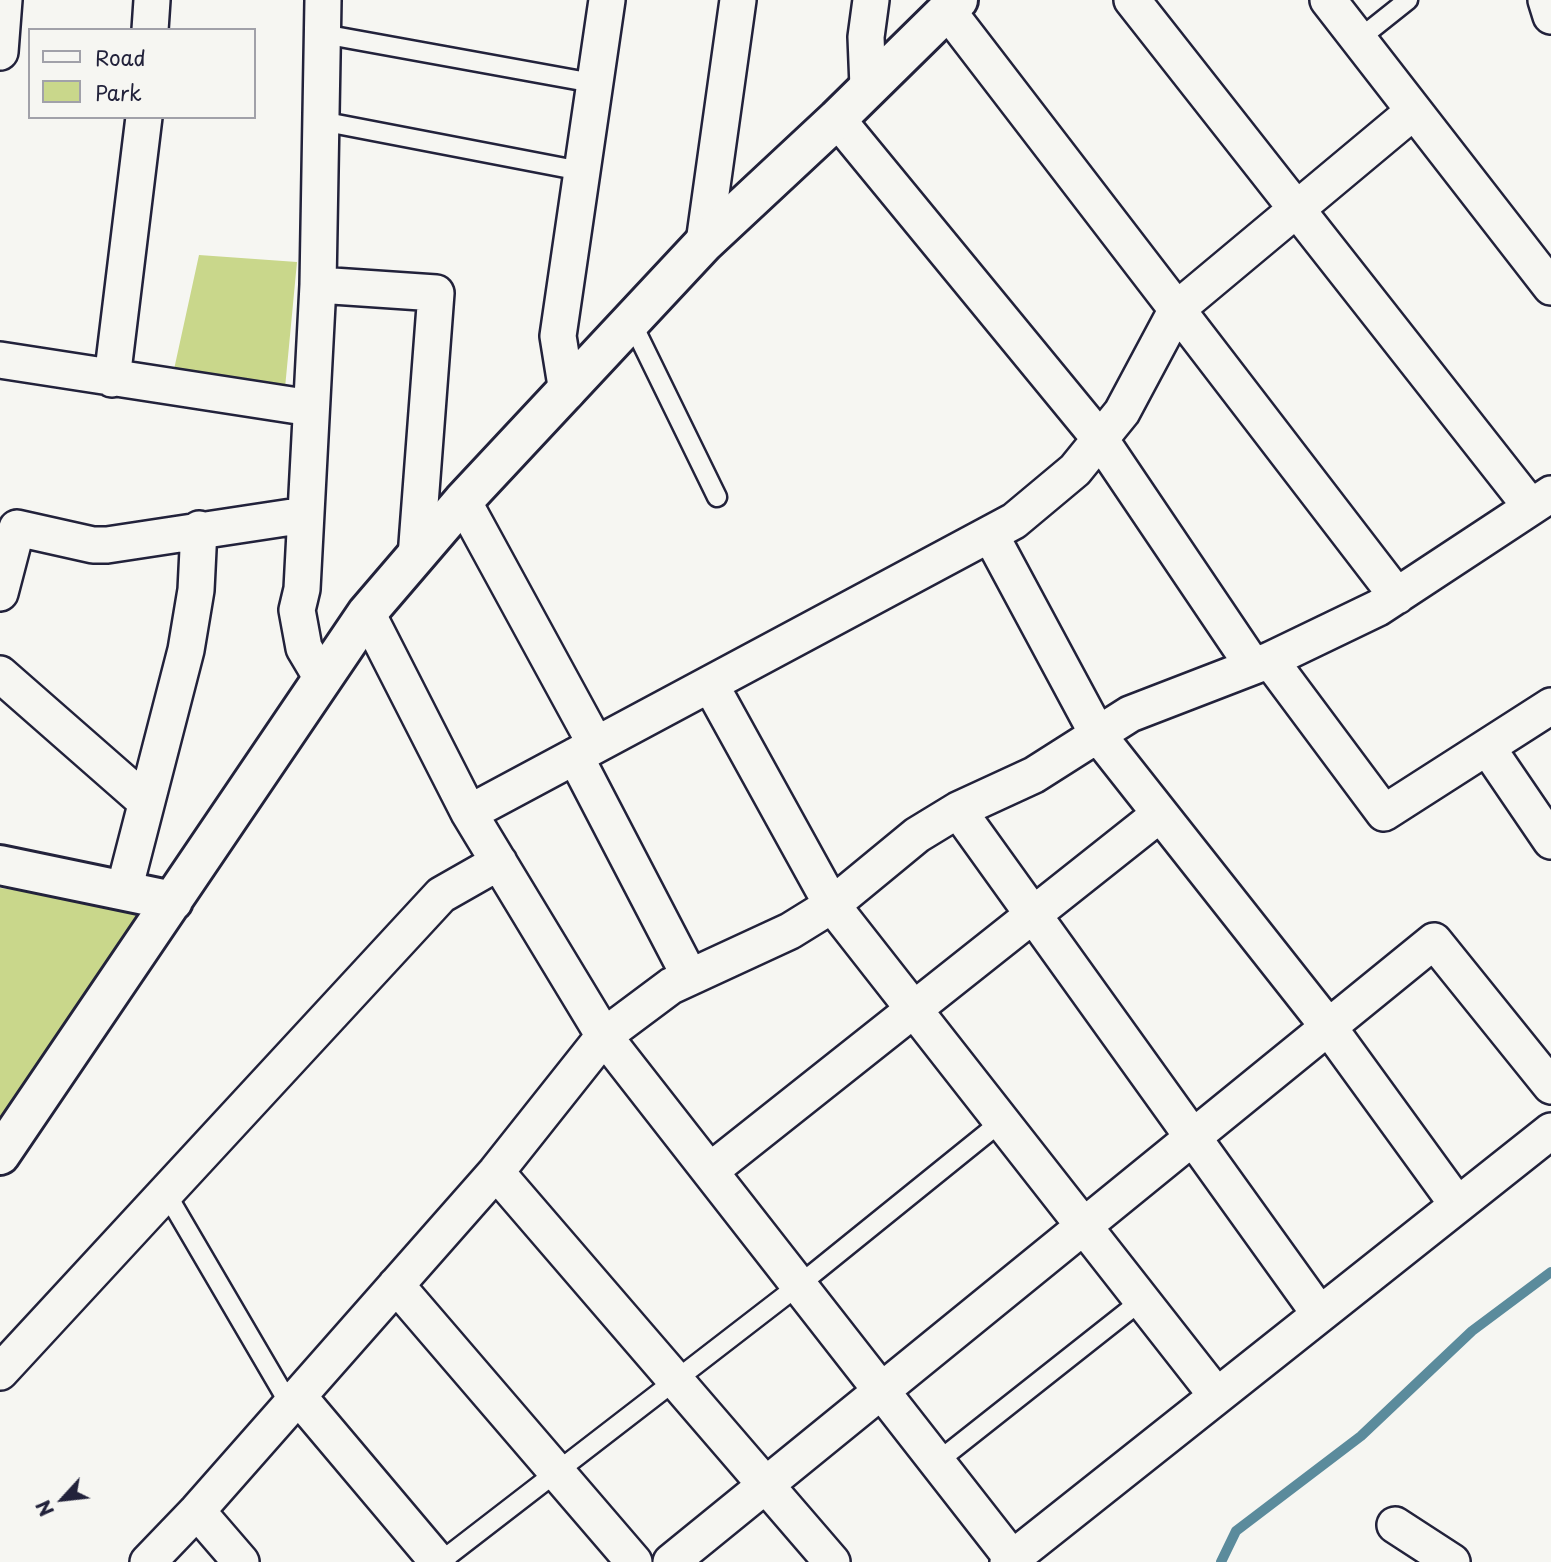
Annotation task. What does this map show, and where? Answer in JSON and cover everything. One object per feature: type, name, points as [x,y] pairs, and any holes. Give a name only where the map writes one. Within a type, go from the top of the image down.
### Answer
[{"type":"street","points":[[0,52],[4,0]]},
{"type":"street","points":[[150,28],[152,0]]},
{"type":"street","points":[[567,392],[558,336],[607,0]]},
{"type":"street","points":[[704,243],[738,0]]},
{"type":"street","points":[[868,87],[866,37],[870,0]]},
{"type":"street","points":[[148,1562],[197,1511],[496,1172],[604,1036],[671,986],[790,931],[832,905],[917,835],[958,810],[1034,775],[1130,714],[1262,663],[1378,608],[1541,500],[1298,208],[1132,0]]},
{"type":"street","points":[[1328,0],[1551,287]]},
{"type":"street","points":[[1546,0],[1551,16]]},
{"type":"street","points":[[0,1155],[367,613],[463,501],[704,243],[837,119],[952,5],[1177,309],[1397,596]]},
{"type":"street","points":[[323,17],[318,285],[302,589],[297,610],[299,630],[308,656],[323,680]]},
{"type":"street","points":[[469,813],[1014,520],[1075,470],[1122,412],[1177,309],[1414,111]]},
{"type":"street","points":[[112,379],[144,119]]},
{"type":"street","points":[[837,119],[1100,439],[1262,663],[1384,813],[1551,706]]},
{"type":"street","points":[[318,285],[436,293],[416,558]]},
{"type":"street","points":[[0,359],[112,379],[311,408]]},
{"type":"street","points":[[463,501],[585,750],[690,977]]},
{"type":"street","points":[[0,593],[17,528],[93,545],[305,515]]},
{"type":"street","points":[[124,890],[187,650],[196,590],[199,529]]},
{"type":"street","points":[[990,534],[1098,735],[1327,1025],[1457,1204]]},
{"type":"street","points":[[367,613],[469,813],[604,1036],[937,1462],[1010,1560],[1551,1131]]},
{"type":"street","points":[[0,674],[146,802]]},
{"type":"street","points":[[709,684],[832,905],[1217,1396]]},
{"type":"street","points":[[1487,747],[1551,841]]},
{"type":"street","points":[[958,810],[1319,1313]]},
{"type":"street","points":[[710,1171],[1160,814]]},
{"type":"street","points":[[0,1372],[441,895],[499,862]]},
{"type":"street","points":[[0,865],[173,901]]},
{"type":"street","points":[[671,1562],[883,1393],[1327,1025],[1434,942],[1551,1086]]},
{"type":"street","points":[[496,1172],[832,1562]]},
{"type":"street","points":[[396,1285],[634,1562]]},
{"type":"street","points":[[294,1400],[439,1562]]},
{"type":"street","points":[[197,1511],[241,1562]]},
{"type":"street","points":[[1395,1525],[1452,1562]]},
{"type":"lane","points":[[1359,39],[1408,0]]},
{"type":"lane","points":[[323,17],[593,83]]},
{"type":"lane","points":[[321,121],[581,171]]},
{"type":"lane","points":[[631,321],[717,497]]},
{"type":"lane","points":[[439,1562],[799,1285],[1002,1121]]},
{"type":"lane","points":[[166,1193],[294,1400]]},
{"type":"lane","points":[[937,1462],[1142,1300]]},
{"type":"green space","points":[[199,255],[297,262],[285,388],[173,374]]},
{"type":"green space","points":[[0,888],[150,908],[0,1130]]},
{"type":"waterway","points":[[1221,1562],[1236,1531],[1361,1436],[1472,1331],[1551,1272]]}]
